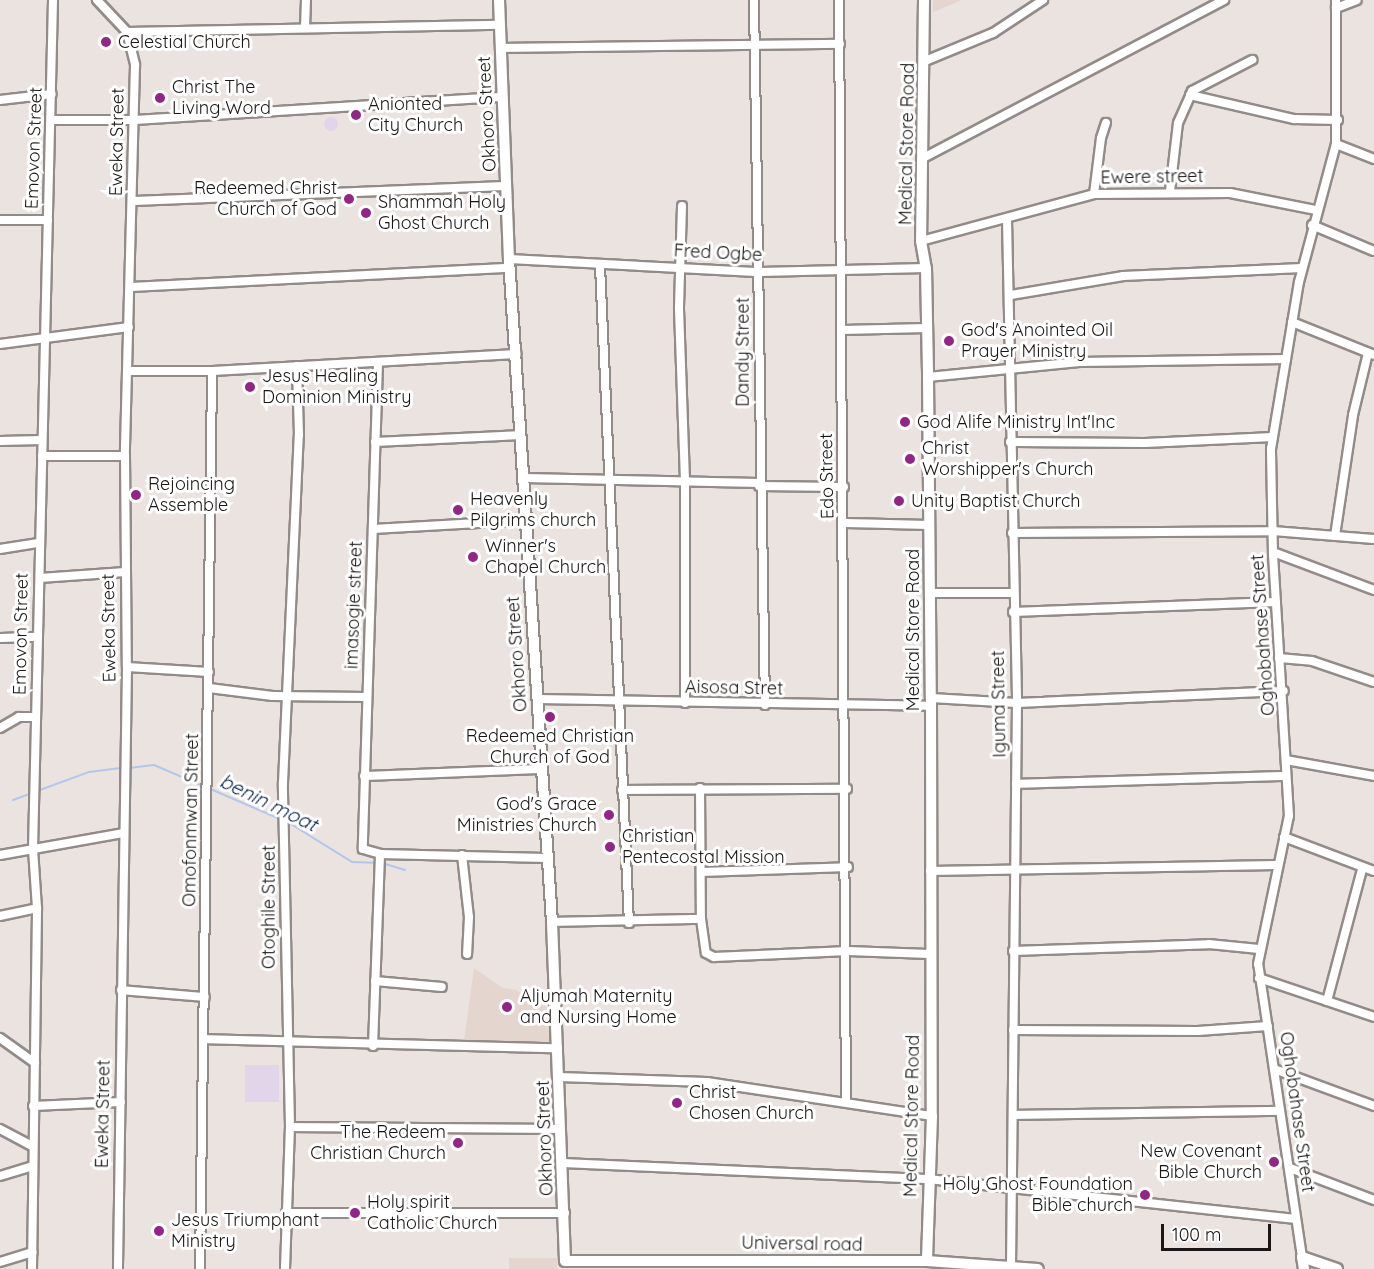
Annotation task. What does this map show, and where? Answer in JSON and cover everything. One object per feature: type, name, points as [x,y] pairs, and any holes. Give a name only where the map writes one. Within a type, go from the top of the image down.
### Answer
[{"type":"street","name":"Emovon Street","points":[[32,1269],[37,908],[33,849],[53,0]]},
{"type":"street","name":"Eweka Street","points":[[97,0],[127,32],[135,64],[125,456],[127,667],[118,1269]]},
{"type":"street","points":[[305,28],[306,0]]},
{"type":"street","name":"Okhoro Street","points":[[499,0],[510,263],[525,477],[546,858],[552,922],[566,1265]]},
{"type":"street","name":"Dandy Street","points":[[754,0],[760,272],[759,485],[765,705]]},
{"type":"street","name":"Edo Street","points":[[839,0],[848,867],[846,1101]]},
{"type":"street","name":"Medical Store Road","points":[[924,0],[925,157],[921,241],[926,268],[928,377],[929,954],[932,1116],[928,1179],[927,1261]]},
{"type":"street","points":[[925,61],[993,33],[1043,0]]},
{"type":"street","points":[[925,157],[1224,0]]},
{"type":"street","points":[[1336,4],[1357,0]]},
{"type":"street","name":"Oghobahase Street","points":[[1304,1269],[1259,978],[1259,949],[1289,816],[1284,691],[1279,658],[1273,552],[1273,437],[1302,268],[1336,144],[1338,120],[1336,4]]},
{"type":"street","points":[[127,32],[500,25]]},
{"type":"street","points":[[501,48],[650,44],[754,47],[840,44]]},
{"type":"street","points":[[1170,191],[1178,123],[1190,94],[1217,75],[1252,60]]},
{"type":"street","points":[[0,100],[52,94]]},
{"type":"street","points":[[1190,94],[1294,119],[1338,120]]},
{"type":"street","points":[[51,120],[135,120],[503,97]]},
{"type":"street","points":[[1094,194],[1101,138],[1106,123]]},
{"type":"street","points":[[1336,144],[1374,159]]},
{"type":"street","points":[[132,201],[507,186]]},
{"type":"street","name":"Ewere street","points":[[921,241],[1007,220],[1094,194],[1170,191],[1277,199],[1317,210]]},
{"type":"street","points":[[682,206],[679,309],[685,483],[685,704]]},
{"type":"street","points":[[0,220],[48,220]]},
{"type":"street","name":"Iguma Street","points":[[1007,220],[1011,295],[1009,368],[1012,593],[1017,703],[1011,1265]]},
{"type":"street","points":[[1312,225],[1374,251]]},
{"type":"street","name":"Fred Ogbe","points":[[131,287],[510,263],[682,267],[760,272],[926,268]]},
{"type":"street","points":[[600,265],[617,702],[629,923]]},
{"type":"street","points":[[1011,295],[1123,276],[1302,268]]},
{"type":"street","points":[[1292,322],[1371,354],[1352,426],[1335,536]]},
{"type":"street","points":[[0,344],[129,327]]},
{"type":"street","points":[[842,330],[927,328]]},
{"type":"street","points":[[127,371],[212,371],[517,354]]},
{"type":"street","points":[[928,377],[1009,368],[1146,359],[1286,359]]},
{"type":"street","name":"imasogie street","points":[[378,362],[363,849],[380,854]]},
{"type":"street","name":"Otoghile Street","points":[[285,1269],[290,1127],[286,1044],[283,783],[299,435],[297,366]]},
{"type":"street","name":"Omofonmwan Street","points":[[200,1269],[212,371]]},
{"type":"street","points":[[375,442],[521,435]]},
{"type":"street","points":[[1010,442],[1146,444],[1273,437]]},
{"type":"street","points":[[0,441],[42,440]]},
{"type":"street","points":[[42,456],[125,456]]},
{"type":"street","points":[[525,477],[844,487]]},
{"type":"street","points":[[373,529],[527,520]]},
{"type":"street","points":[[845,523],[929,525]]},
{"type":"street","points":[[1012,533],[1273,531],[1374,539]]},
{"type":"street","points":[[0,549],[39,543]]},
{"type":"street","points":[[1273,552],[1374,591]]},
{"type":"street","points":[[40,578],[125,572]]},
{"type":"street","points":[[930,593],[1012,593]]},
{"type":"street","points":[[1013,612],[1276,602]]},
{"type":"street","points":[[0,638],[38,637]]},
{"type":"street","points":[[1279,658],[1312,661],[1374,682]]},
{"type":"street","points":[[127,667],[209,672]]},
{"type":"street","points":[[209,688],[288,695],[367,697]]},
{"type":"street","name":"Aisosa Stret","points":[[538,699],[846,707],[930,702],[1017,703],[1284,691]]},
{"type":"street","points":[[0,728],[19,717],[36,717]]},
{"type":"street","points":[[1286,760],[1374,776]]},
{"type":"street","points":[[364,776],[541,769]]},
{"type":"street","points":[[1016,784],[1286,776]]},
{"type":"street","points":[[700,788],[702,946],[714,957],[848,951],[929,954]]},
{"type":"street","points":[[622,790],[847,789]]},
{"type":"street","points":[[0,855],[124,832]]},
{"type":"street","points":[[1284,837],[1374,872]]},
{"type":"street","points":[[373,1046],[380,854],[546,858]]},
{"type":"street","points":[[462,855],[469,917],[467,954]]},
{"type":"street","points":[[930,871],[1014,867],[1277,865]]},
{"type":"street","points":[[701,872],[848,867]]},
{"type":"street","points":[[1327,1001],[1362,869]]},
{"type":"street","points":[[0,916],[37,908]]},
{"type":"street","points":[[552,922],[629,923],[701,919]]},
{"type":"street","points":[[1013,951],[1209,944],[1259,949]]},
{"type":"street","points":[[1259,978],[1374,1017]]},
{"type":"street","points":[[375,981],[442,987]]},
{"type":"street","points":[[121,990],[205,997]]},
{"type":"street","points":[[1013,1030],[1198,1031],[1268,1026]]},
{"type":"street","points":[[0,1038],[34,1063]]},
{"type":"street","points":[[203,1039],[286,1044],[558,1048]]},
{"type":"street","points":[[1274,1069],[1374,1106]]},
{"type":"street","points":[[559,1077],[707,1083],[846,1101],[932,1116]]},
{"type":"street","points":[[33,1106],[121,1102]]},
{"type":"street","points":[[1014,1115],[1280,1111]]},
{"type":"street","points":[[290,1127],[560,1129]]},
{"type":"street","points":[[0,1129],[32,1146]]},
{"type":"street","points":[[561,1163],[928,1179],[1296,1219]]},
{"type":"street","points":[[0,1176],[32,1166]]},
{"type":"street","points":[[1290,1168],[1374,1200]]},
{"type":"street","points":[[286,1213],[565,1213]]},
{"type":"street","points":[[0,1262],[32,1252]]},
{"type":"street","points":[[1302,1257],[1336,1269]]},
{"type":"street","name":"Universal road","points":[[566,1265],[900,1265],[927,1261],[982,1266],[1011,1265],[1038,1269]]},
{"type":"shaded area","points":[[933,0],[962,0],[933,12]]},
{"type":"shaded area","points":[[328,117],[334,117],[338,124],[334,131],[328,131],[324,127],[324,121]]},
{"type":"shaded area","name":"Aljumah Maternity and Nursing Home","points":[[474,968],[503,988],[516,990],[548,1008],[549,1045],[464,1041]]},
{"type":"shaded area","points":[[245,1065],[279,1065],[279,1102],[245,1102]]},
{"type":"shaded area","points":[[509,1258],[557,1258],[557,1269],[509,1269]]},
{"type":"waterway","name":"benin moat","points":[[129,768],[154,765],[203,786]]},
{"type":"waterway","points":[[37,791],[89,772],[123,768]]},
{"type":"waterway","name":"benin moat","points":[[208,788],[280,819]]},
{"type":"waterway","points":[[13,800],[32,793]]},
{"type":"waterway","name":"benin moat","points":[[286,821],[352,862],[376,863]]},
{"type":"waterway","name":"benin moat","points":[[382,863],[405,870]]},
{"type":"place","name":"Celestial Church","points":[[106,42]]},
{"type":"place","name":"Christ The Living Word","points":[[160,98]]},
{"type":"place","name":"Anionted City Church","points":[[356,115]]},
{"type":"place","name":"Redeemed Christ Church of God","points":[[349,199]]},
{"type":"place","name":"Shammah Holy Ghost Church","points":[[366,213]]},
{"type":"place","name":"God's Anointed Oil Prayer Ministry","points":[[949,341]]},
{"type":"place","name":"Jesus Healing Dominion Ministry","points":[[250,387]]},
{"type":"place","name":"God Alife Ministry Int'Inc","points":[[905,422]]},
{"type":"place","name":"Christ Worshipper's Church","points":[[910,459]]},
{"type":"place","name":"Rejoincing Assemble","points":[[136,495]]},
{"type":"place","name":"Unity Baptist Church","points":[[899,501]]},
{"type":"place","name":"Heavenly Pilgrims church","points":[[458,510]]},
{"type":"place","name":"Winner's Chapel Church","points":[[473,557]]},
{"type":"place","name":"Redeemed Christian Church of God","points":[[550,717]]},
{"type":"place","name":"God's Grace Ministries Church","points":[[609,815]]},
{"type":"place","name":"Christian Pentecostal Mission","points":[[610,847]]},
{"type":"place","name":"Aljumah Maternity and Nursing Home","points":[[507,1007]]},
{"type":"place","name":"Christ Chosen Church","points":[[677,1103]]},
{"type":"place","name":"The Redeem Christian Church","points":[[458,1143]]},
{"type":"place","name":"New Covenant Bible Church","points":[[1274,1162]]},
{"type":"place","name":"Holy Ghost Foundation Bible church","points":[[1145,1195]]},
{"type":"place","name":"Holy spirit Catholic Church","points":[[355,1213]]},
{"type":"place","name":"Jesus Triumphant Ministry","points":[[159,1231]]}]
